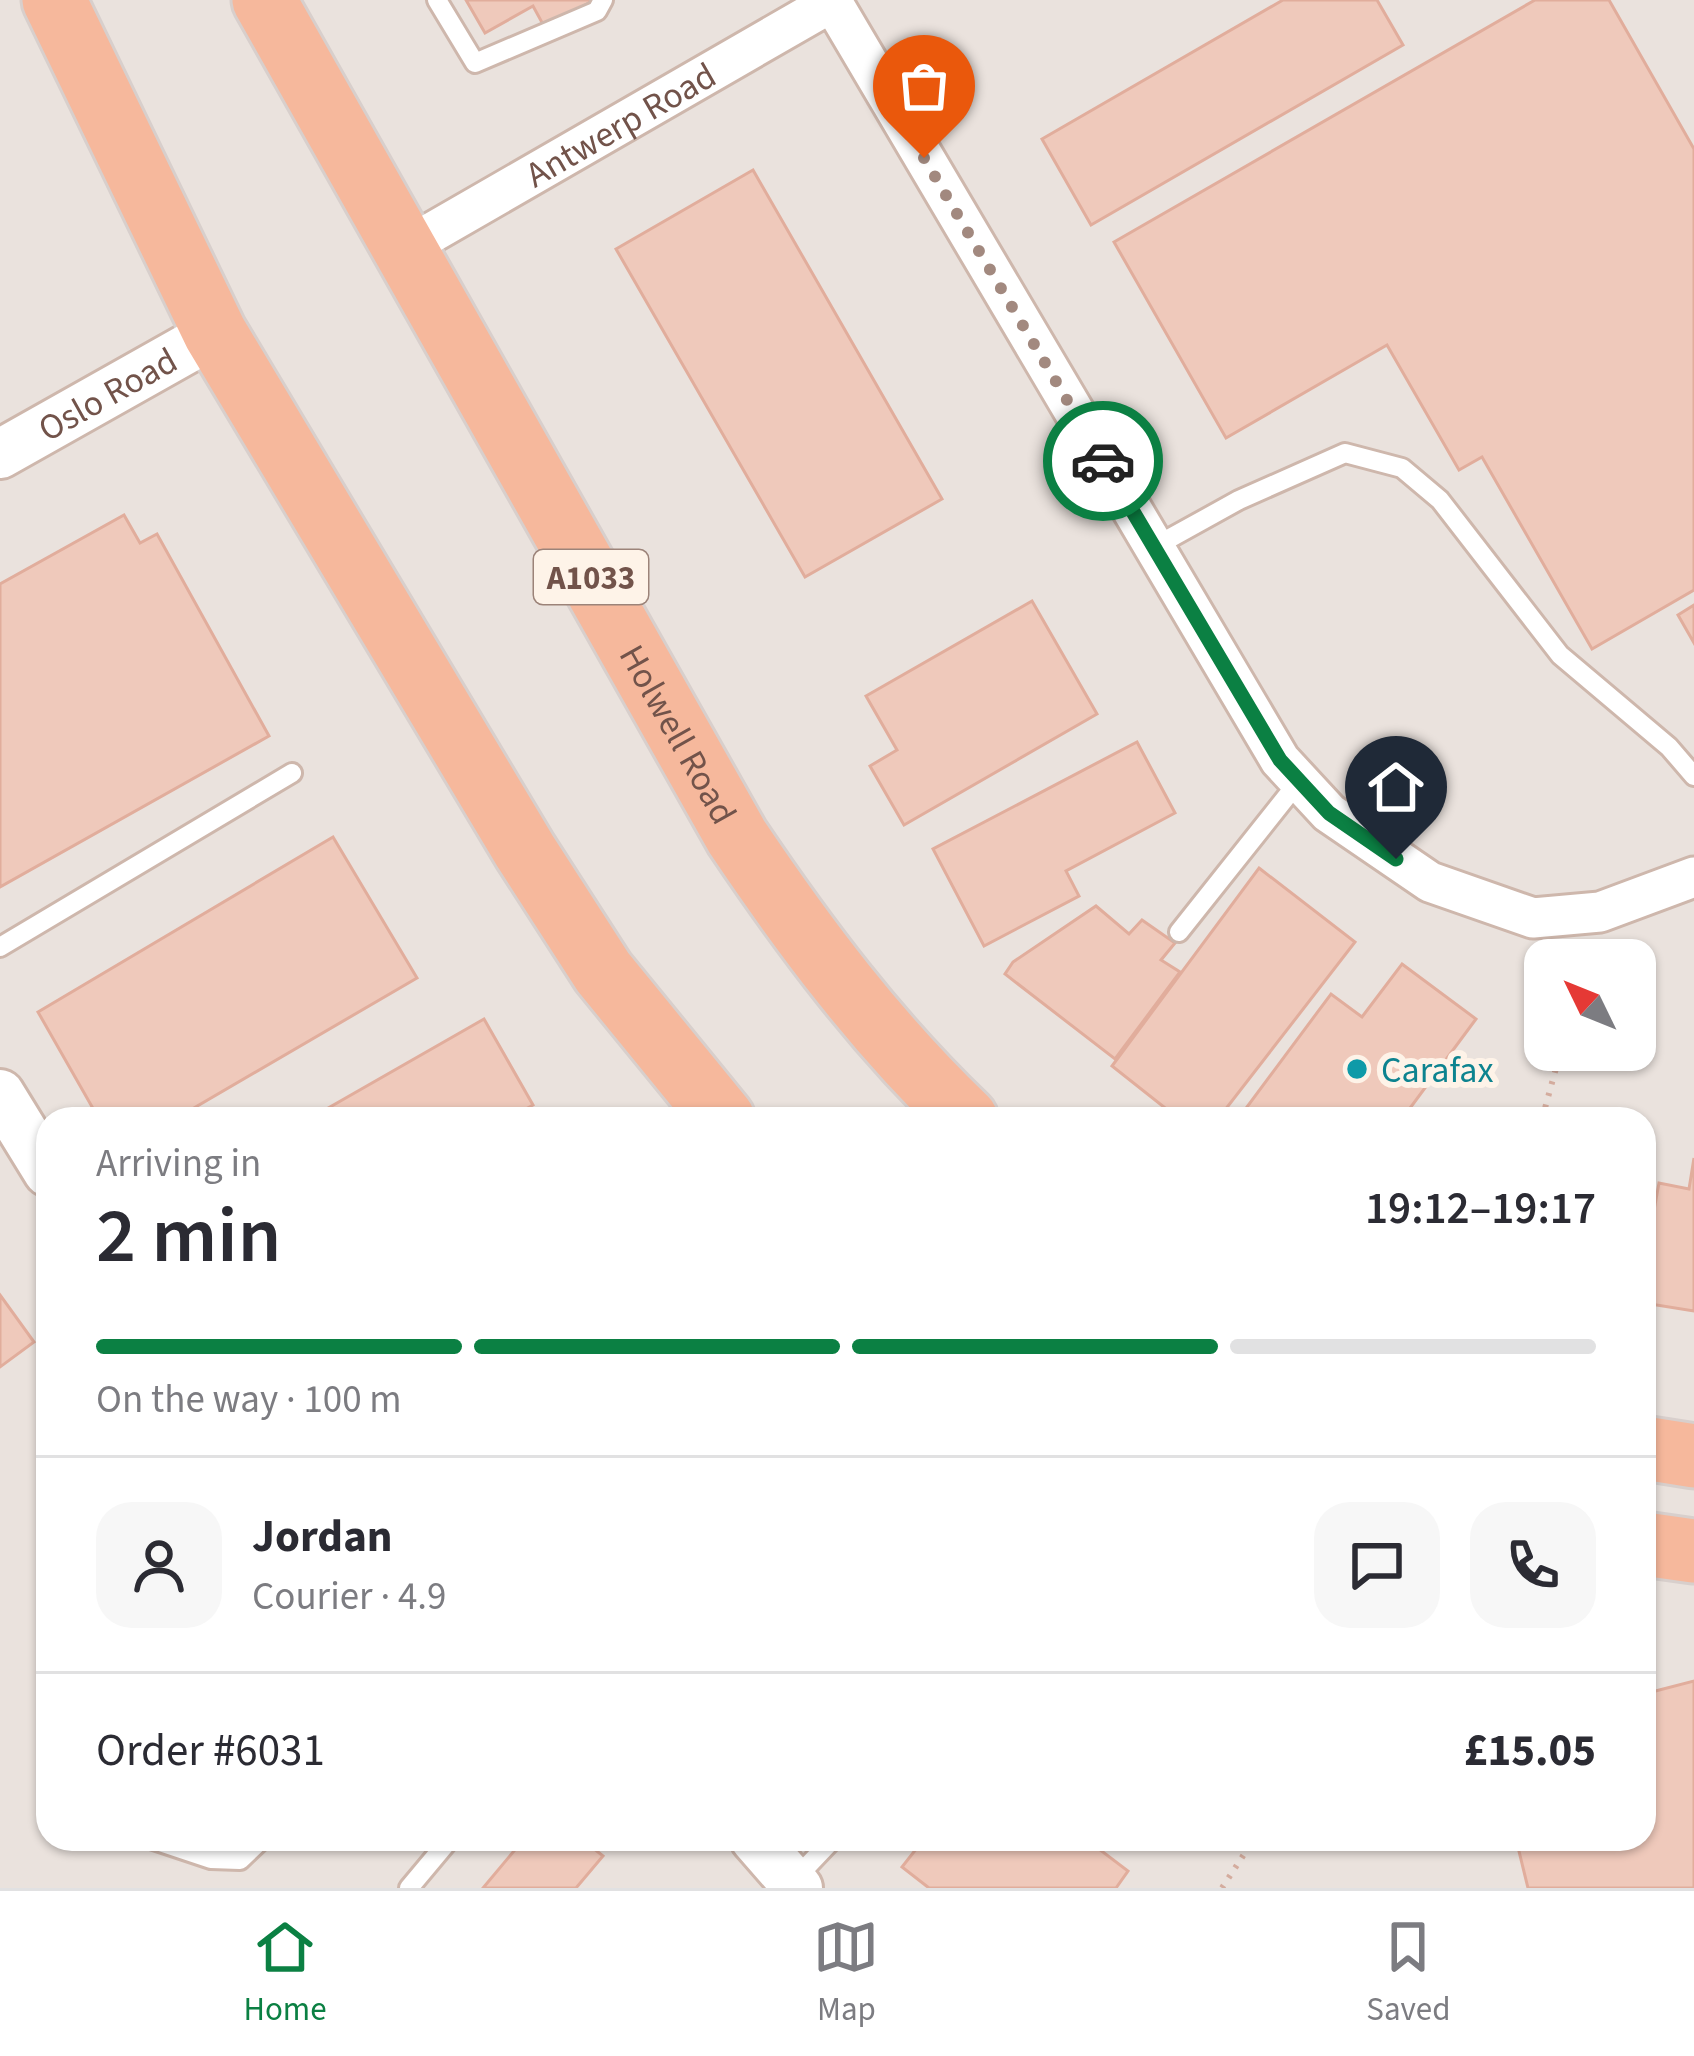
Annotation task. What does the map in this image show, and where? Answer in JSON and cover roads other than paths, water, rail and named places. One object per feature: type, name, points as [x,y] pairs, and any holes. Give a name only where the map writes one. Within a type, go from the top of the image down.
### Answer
[{"type":"highway","points":[[54,0],[215,332],[564,913],[661,1048],[713,1107]]},
{"type":"highway","name":"Holwell Road","points":[[264,0],[737,837],[851,995],[954,1107]]},
{"type":"highway","points":[[1656,1450],[1694,1456]]},
{"type":"highway","points":[[1656,1546],[1694,1551]]},
{"type":"street","name":"Antwerp Road","points":[[407,248],[831,1]]},
{"type":"street","points":[[831,1],[1280,760],[1329,813],[1430,882],[1533,918],[1600,912],[1694,877]]},
{"type":"street","name":"Oslo Road","points":[[0,454],[215,332]]},
{"type":"street","points":[[3,1107],[36,1155]]},
{"type":"street","points":[[765,1851],[795,1885]]},
{"type":"lane","points":[[437,0],[475,63],[597,11],[603,0]]},
{"type":"lane","points":[[1154,547],[1239,500],[1345,453],[1402,468],[1440,500],[1560,655],[1669,747],[1694,776]]},
{"type":"lane","points":[[0,947],[292,773]]},
{"type":"lane","points":[[1179,932],[1299,781]]},
{"type":"lane","points":[[187,1851],[211,1859],[240,1860],[249,1851]]},
{"type":"lane","points":[[409,1888],[440,1851]]},
{"type":"lane","points":[[795,1885],[823,1851]]},
{"type":"place","name":"Carafax","points":[[1357,1069]]}]
